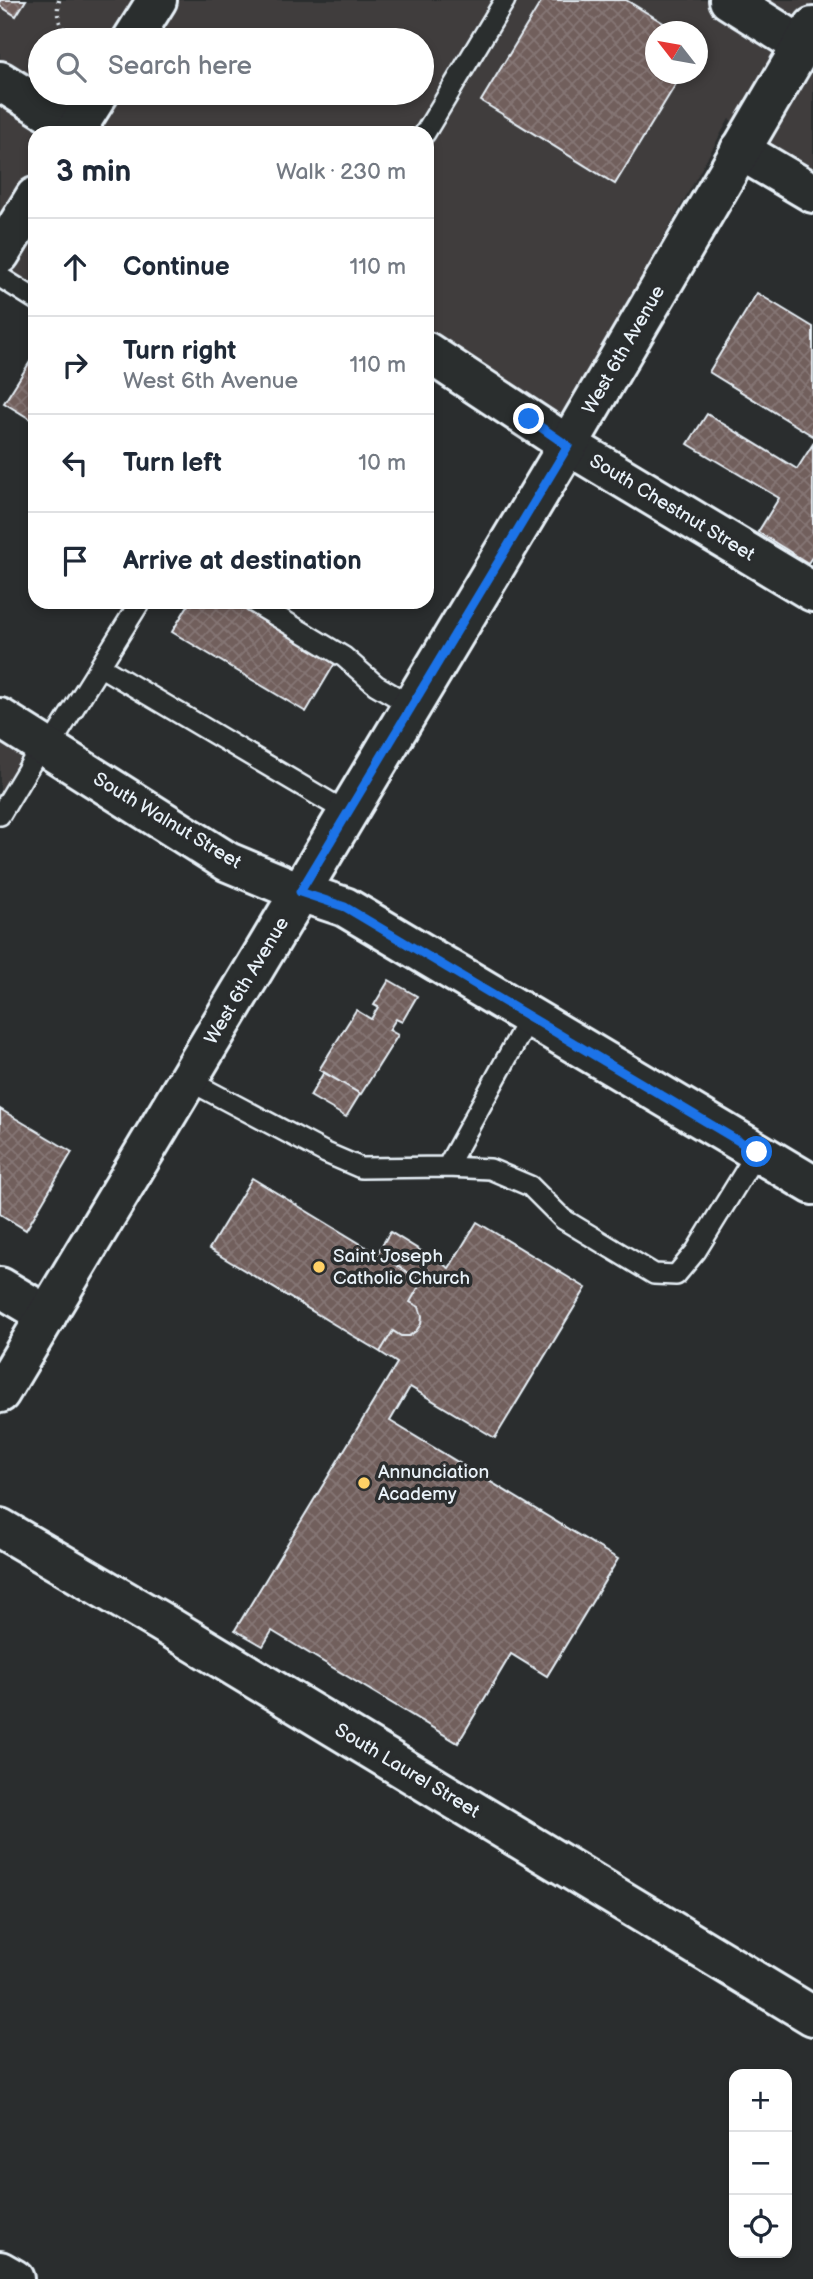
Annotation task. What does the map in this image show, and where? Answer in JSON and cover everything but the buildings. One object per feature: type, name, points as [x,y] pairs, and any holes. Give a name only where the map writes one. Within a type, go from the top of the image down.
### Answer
[{"type":"street","points":[[140,28],[157,0]]},
{"type":"street","points":[[729,0],[808,36]]},
{"type":"street","name":"West 6th Avenue","points":[[0,1393],[568,446],[808,36]]},
{"type":"street","points":[[0,81],[28,99]]},
{"type":"street","points":[[37,105],[69,126]]},
{"type":"street","points":[[81,126],[93,105]]},
{"type":"street","points":[[740,150],[813,193]]},
{"type":"street","points":[[0,254],[28,208]]},
{"type":"street","name":"South Chestnut Street","points":[[434,357],[568,446],[813,592]]},
{"type":"street","name":"South Walnut Street","points":[[0,718],[228,862],[300,892],[345,907],[813,1185]]},
{"type":"street","points":[[0,1287],[47,1315]]},
{"type":"street","name":"South Laurel Street","points":[[0,1528],[161,1622],[813,2017]]},
{"type":"street","points":[[0,2271],[14,2279]]},
{"type":"lane","points":[[429,126],[505,0]]},
{"type":"lane","points":[[0,277],[28,295]]},
{"type":"lane","points":[[0,815],[101,667],[136,609]]},
{"type":"lane","points":[[265,609],[344,657],[376,685],[412,706]]},
{"type":"lane","points":[[101,667],[348,813]]},
{"type":"lane","points":[[447,1167],[530,1017]]},
{"type":"lane","points":[[188,1080],[326,1153],[361,1168],[490,1169],[530,1186],[563,1219],[654,1273],[677,1275],[696,1251],[757,1152]]},
{"type":"path","points":[[59,0],[57,10],[61,28]]},
{"type":"shaded area","points":[[0,0],[813,0],[813,169],[729,119],[561,423],[434,343],[434,126],[28,126],[28,300],[0,283]]},
{"type":"shaded area","points":[[0,727],[34,749],[0,805]]},
{"type":"place","name":"Saint Joseph Catholic Church","points":[[319,1267]]},
{"type":"place","name":"Annunciation Academy","points":[[364,1483]]},
{"type":"route","points":[[529,419],[568,446],[300,892],[345,907],[757,1152]]}]
